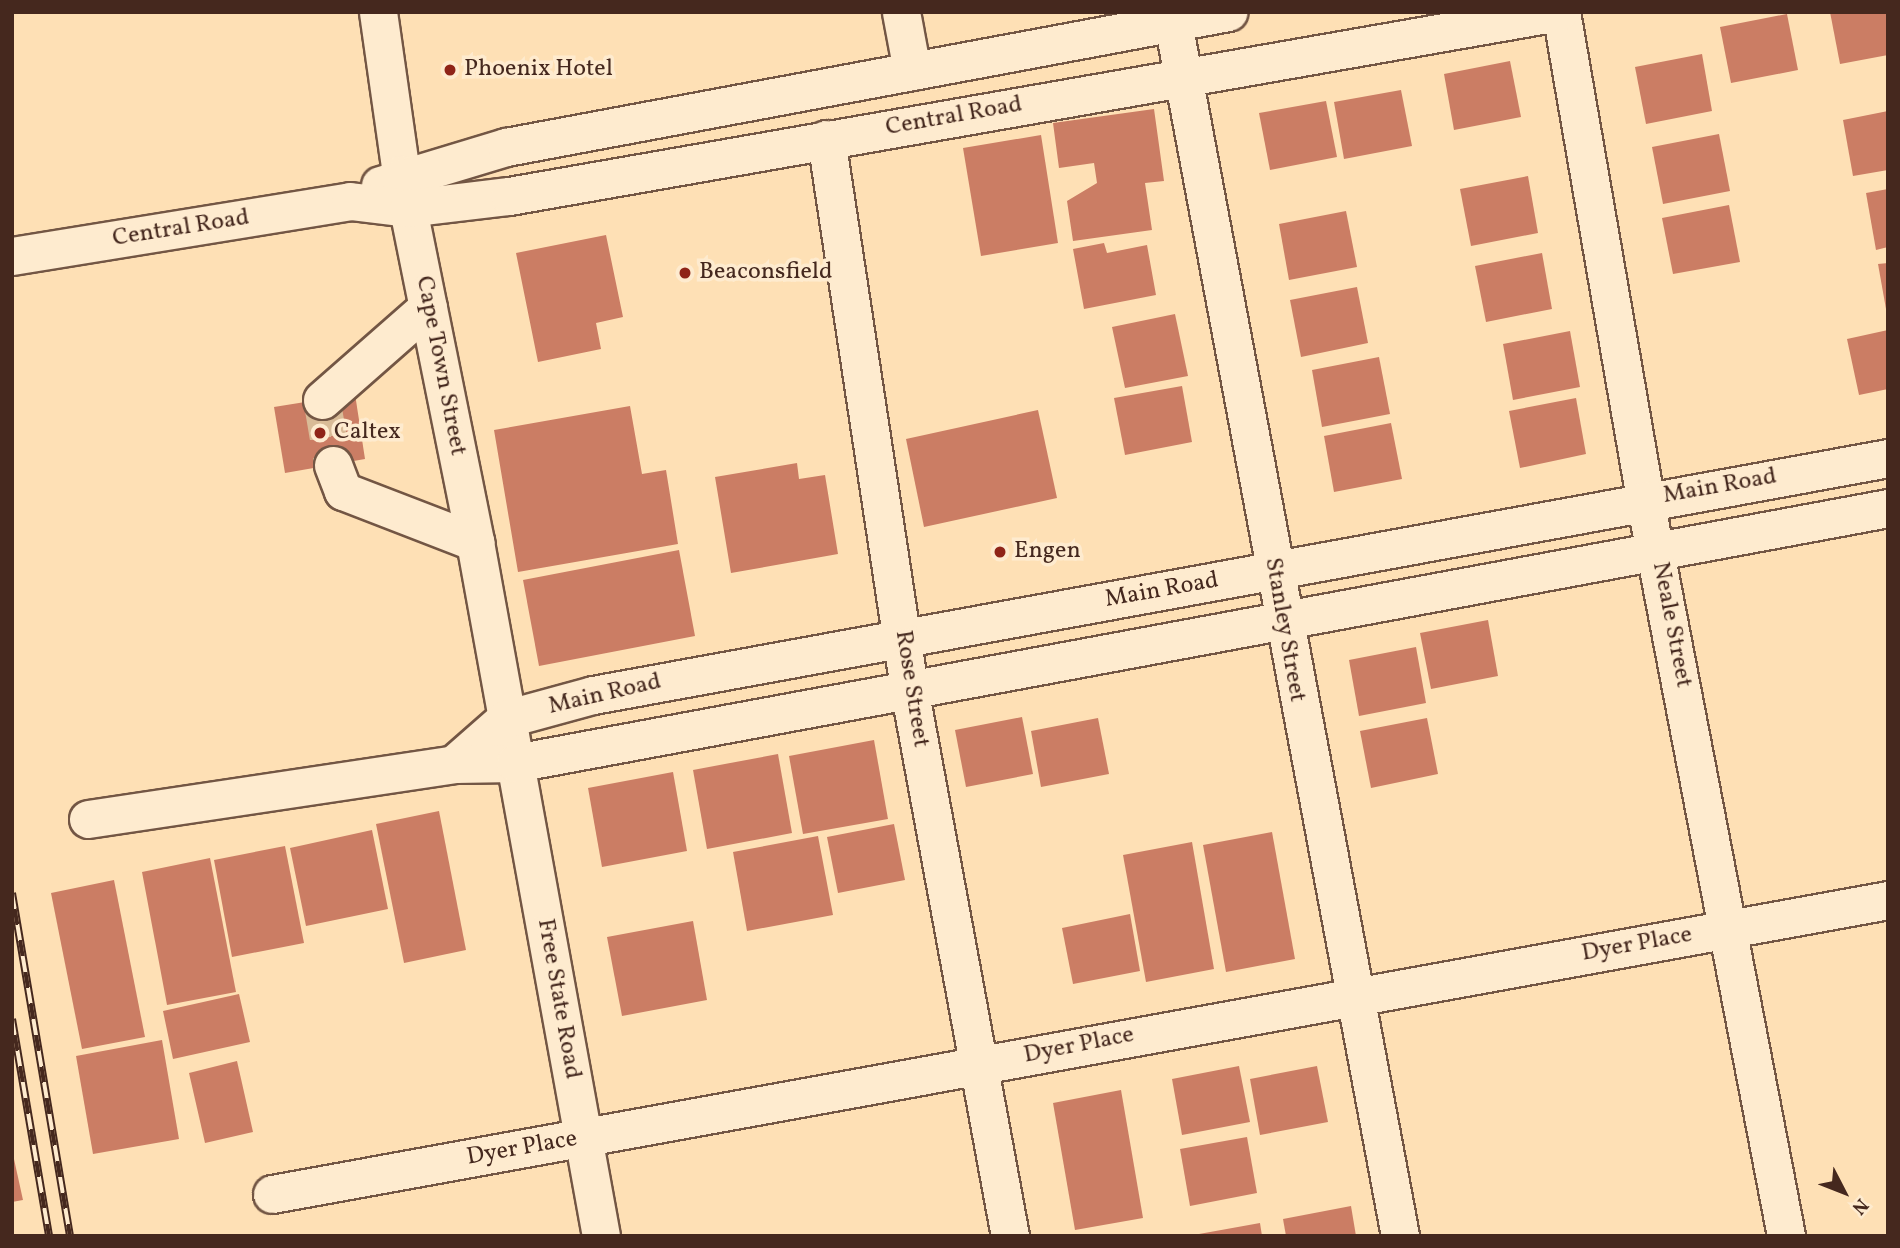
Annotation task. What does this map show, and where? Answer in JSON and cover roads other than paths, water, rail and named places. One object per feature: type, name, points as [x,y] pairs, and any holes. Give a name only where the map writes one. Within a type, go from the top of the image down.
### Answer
[{"type":"street","name":"Cape Town Street","points":[[378,12],[404,191],[475,542],[505,719]]},
{"type":"street","points":[[901,12],[912,71]]},
{"type":"street","name":"Central Road","points":[[404,191],[506,148],[912,71],[1172,17],[1228,12]]},
{"type":"street","name":"Central Road","points":[[12,256],[404,191],[826,139],[1559,12]]},
{"type":"street","name":"Neale Street","points":[[1559,12],[1645,500],[1786,1236]]},
{"type":"street","name":"Stanley Street","points":[[1172,17],[1281,616],[1400,1236]]},
{"type":"street","name":"Rose Street","points":[[826,139],[909,688],[981,1065],[1010,1236]]},
{"type":"street","points":[[323,400],[428,307]]},
{"type":"street","name":"Main Road","points":[[454,764],[505,719],[593,695],[902,636],[1273,572],[1645,500],[1888,458]]},
{"type":"street","points":[[333,464],[343,491],[475,542]]},
{"type":"street","name":"Main Road","points":[[88,819],[454,764],[515,763],[1281,616],[1888,508]]},
{"type":"street","name":"Free State Road","points":[[505,719],[601,1236]]},
{"type":"street","name":"Dyer Place","points":[[272,1194],[981,1065],[1353,994],[1888,900]]},
{"type":"tunnel","points":[[322,400],[333,465]]},
{"type":"railway","points":[[12,893],[70,1236]]},
{"type":"railway","points":[[12,1019],[49,1236]]},
{"type":"place","name":"Phoenix Hotel","points":[[450,70]]},
{"type":"place","name":"Beaconsfield","points":[[685,273]]},
{"type":"place","name":"Caltex","points":[[320,433]]},
{"type":"place","name":"Engen","points":[[1000,552]]}]
